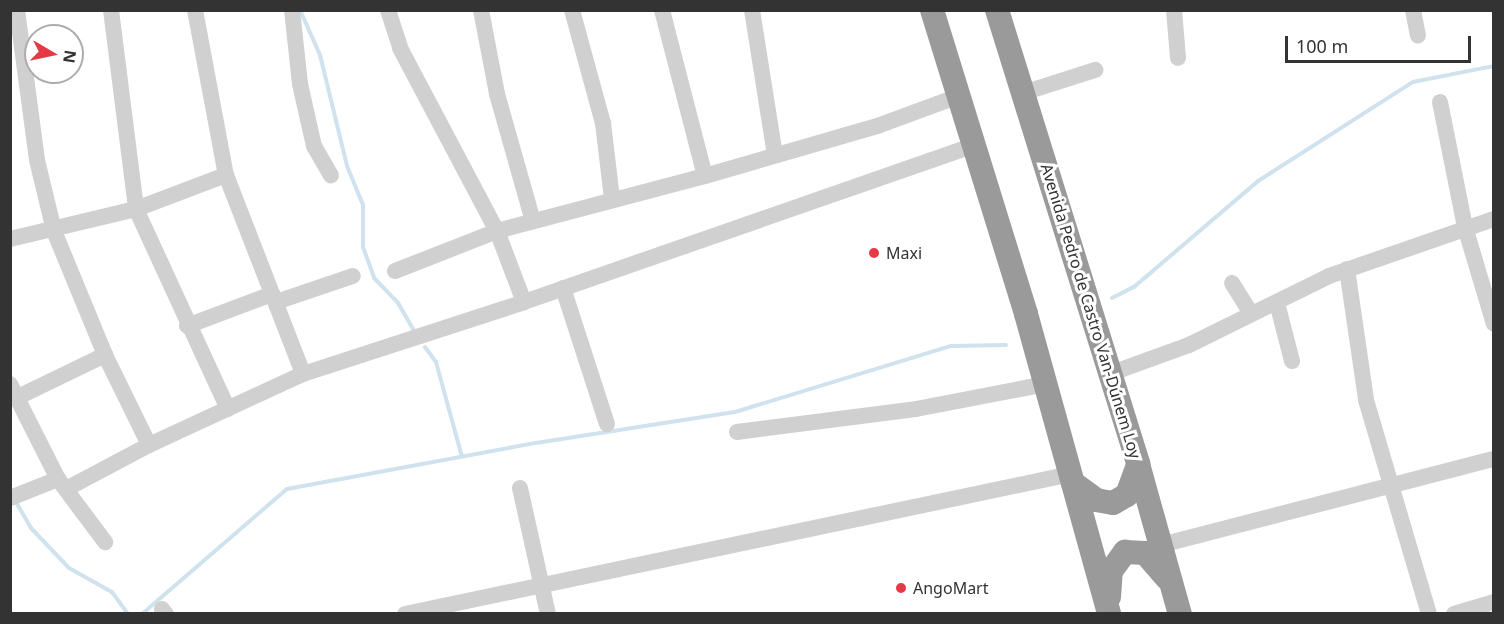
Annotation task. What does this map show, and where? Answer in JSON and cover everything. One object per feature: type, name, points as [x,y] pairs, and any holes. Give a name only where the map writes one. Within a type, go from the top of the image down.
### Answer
[{"type":"highway","points":[[915,10],[923,22],[940,36]]},
{"type":"highway","points":[[932,10],[1026,314],[1109,611]]},
{"type":"highway","name":"Avenida Pedro de Castro Van-Dúnem Loy","points":[[997,10],[1138,464],[1180,614]]},
{"type":"highway","points":[[1072,478],[1096,500],[1113,503],[1127,495],[1138,464]]},
{"type":"highway","points":[[1109,611],[1111,572],[1125,552],[1145,553],[1172,585]]},
{"type":"street","points":[[17,10],[37,160],[54,231],[105,355],[148,445]]},
{"type":"street","points":[[111,10],[136,209],[187,326],[228,409]]},
{"type":"street","points":[[195,10],[226,175],[303,374]]},
{"type":"street","points":[[387,10],[400,48],[497,231],[524,302]]},
{"type":"street","points":[[481,10],[496,94],[533,221]]},
{"type":"street","points":[[572,10],[603,123],[612,199]]},
{"type":"street","points":[[662,10],[705,176]]},
{"type":"street","points":[[752,10],[775,155]]},
{"type":"street","points":[[1174,10],[1178,58]]},
{"type":"street","points":[[1413,10],[1418,36]]},
{"type":"street","points":[[292,17],[300,84],[314,146],[332,176]]},
{"type":"street","points":[[1023,93],[1095,70]]},
{"type":"street","points":[[395,271],[497,231],[705,176],[880,125],[959,96]]},
{"type":"street","points":[[1440,102],[1465,227],[1494,324]]},
{"type":"street","points":[[10,498],[62,484],[303,374],[524,302],[974,145]]},
{"type":"street","points":[[10,239],[54,231],[136,209],[226,175]]},
{"type":"street","points":[[1109,374],[1190,345],[1347,269],[1494,219]]},
{"type":"street","points":[[1347,269],[1366,400],[1429,614]]},
{"type":"street","points":[[187,326],[353,276]]},
{"type":"street","points":[[1232,283],[1251,314]]},
{"type":"street","points":[[563,288],[607,424]]},
{"type":"street","points":[[1277,303],[1292,361]]},
{"type":"street","points":[[105,355],[14,391],[62,484],[105,542]]},
{"type":"street","points":[[737,432],[916,409],[1043,373]]},
{"type":"street","points":[[1161,545],[1393,487],[1494,459]]},
{"type":"street","points":[[405,614],[444,609],[541,584],[1072,478]]},
{"type":"street","points":[[520,488],[548,614]]},
{"type":"street","points":[[1454,614],[1494,602]]},
{"type":"waterway","points":[[300,10],[320,55],[347,166],[363,205],[363,247],[374,278],[398,303],[415,332]]},
{"type":"waterway","points":[[1112,298],[1134,287],[1258,181],[1413,82],[1494,66]]},
{"type":"waterway","points":[[142,614],[287,489],[536,443],[735,412],[951,346],[1006,345]]},
{"type":"waterway","points":[[425,347],[436,362],[462,457]]},
{"type":"waterway","points":[[16,502],[31,528],[69,568],[112,592],[128,614]]},
{"type":"place","name":"Maxi","points":[[874,253]]},
{"type":"place","name":"AngoMart","points":[[901,588]]}]
